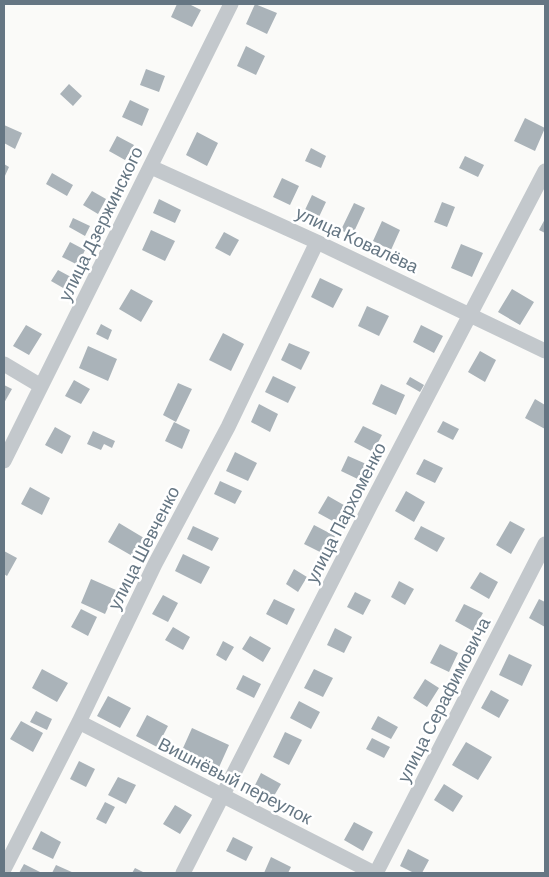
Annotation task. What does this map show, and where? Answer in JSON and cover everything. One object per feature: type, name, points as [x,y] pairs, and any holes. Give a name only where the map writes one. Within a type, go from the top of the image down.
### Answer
[{"type":"street","name":"улица Дзержинского","points":[[4,461],[231,4]]},
{"type":"street","name":"улица Ковалёва","points":[[151,167],[472,314],[545,351]]},
{"type":"street","name":"улица Пархоменко","points":[[183,873],[369,508],[545,171]]},
{"type":"street","name":"улица Шевченко","points":[[4,869],[80,722],[155,564],[228,427],[317,242]]},
{"type":"street","points":[[4,364],[41,386]]},
{"type":"street","name":"улица Серафимовича","points":[[375,873],[545,544]]},
{"type":"street","name":"Вишнёвый переулок","points":[[80,722],[375,873]]},
{"type":"building","points":[[177,4],[189,4],[201,10],[192,27],[171,17]]},
{"type":"building","points":[[255,4],[277,13],[267,34],[246,24]]},
{"type":"building","points":[[246,46],[265,56],[256,75],[237,66]]},
{"type":"building","points":[[146,69],[165,76],[159,92],[140,85]]},
{"type":"building","points":[[69,84],[82,96],[73,106],[60,94]]},
{"type":"building","points":[[130,100],[149,109],[142,126],[122,117]]},
{"type":"building","points":[[525,118],[545,128],[535,151],[514,141]]},
{"type":"building","points":[[4,125],[22,133],[15,149],[4,143]]},
{"type":"building","points":[[197,132],[218,143],[207,166],[186,155]]},
{"type":"building","points":[[117,136],[134,145],[125,160],[109,151]]},
{"type":"building","points":[[311,148],[326,156],[321,168],[305,161]]},
{"type":"building","points":[[465,156],[484,165],[478,177],[459,168]]},
{"type":"building","points":[[4,164],[9,167],[4,178]]},
{"type":"building","points":[[52,173],[73,185],[67,196],[46,184]]},
{"type":"building","points":[[282,178],[299,186],[290,205],[273,197]]},
{"type":"building","points":[[92,191],[106,199],[98,214],[83,205]]},
{"type":"building","points":[[312,195],[326,202],[318,219],[304,212]]},
{"type":"building","points":[[159,199],[181,210],[175,223],[153,213]]},
{"type":"building","points":[[442,202],[455,207],[447,227],[434,222]]},
{"type":"building","points":[[354,203],[365,208],[352,236],[341,230]]},
{"type":"building","points":[[73,218],[90,226],[85,236],[69,227]]},
{"type":"building","points":[[545,219],[545,233],[539,230]]},
{"type":"building","points":[[382,221],[400,230],[391,250],[373,241]]},
{"type":"building","points":[[151,230],[175,241],[165,261],[142,250]]},
{"type":"building","points":[[224,232],[239,240],[230,256],[215,248]]},
{"type":"building","points":[[70,242],[85,250],[78,265],[62,257]]},
{"type":"building","points":[[461,244],[483,253],[472,277],[451,268]]},
{"type":"building","points":[[58,270],[71,277],[65,289],[51,281]]},
{"type":"building","points":[[320,278],[343,289],[333,308],[311,297]]},
{"type":"building","points":[[131,289],[153,301],[141,322],[119,309]]},
{"type":"building","points":[[512,289],[534,302],[520,325],[498,312]]},
{"type":"building","points":[[367,306],[389,316],[379,336],[358,326]]},
{"type":"building","points":[[101,324],[112,330],[108,340],[96,334]]},
{"type":"building","points":[[26,325],[42,334],[29,355],[13,346]]},
{"type":"building","points":[[421,325],[443,336],[434,353],[413,342]]},
{"type":"building","points":[[223,333],[244,344],[231,371],[209,360]]},
{"type":"building","points":[[289,343],[310,352],[301,370],[281,360]]},
{"type":"building","points":[[88,346],[117,359],[108,381],[79,368]]},
{"type":"building","points":[[480,351],[496,360],[485,382],[468,372]]},
{"type":"building","points":[[273,376],[296,387],[288,403],[265,392]]},
{"type":"building","points":[[410,377],[424,385],[420,392],[406,384]]},
{"type":"building","points":[[74,380],[90,389],[81,404],[65,396]]},
{"type":"building","points":[[178,383],[192,389],[176,422],[163,415]]},
{"type":"building","points":[[381,384],[405,395],[396,415],[372,404]]},
{"type":"building","points":[[4,385],[12,389],[4,403]]},
{"type":"building","points":[[535,399],[545,405],[545,429],[525,418]]},
{"type":"building","points":[[259,404],[278,414],[270,432],[251,422]]},
{"type":"building","points":[[443,421],[459,429],[453,440],[437,432]]},
{"type":"building","points":[[174,422],[190,430],[182,449],[165,441]]},
{"type":"building","points":[[363,426],[382,435],[373,452],[354,442]]},
{"type":"building","points":[[55,427],[71,436],[62,454],[45,445]]},
{"type":"building","points":[[93,431],[115,441],[112,448],[104,444],[101,450],[87,444]]},
{"type":"building","points":[[235,452],[257,463],[248,481],[226,471]]},
{"type":"building","points":[[348,456],[373,467],[366,483],[341,471]]},
{"type":"building","points":[[424,459],[443,468],[435,483],[416,474]]},
{"type":"building","points":[[220,481],[242,491],[235,504],[214,494]]},
{"type":"building","points":[[30,487],[50,498],[42,515],[21,504]]},
{"type":"building","points":[[406,491],[425,502],[414,522],[395,511]]},
{"type":"building","points":[[328,496],[349,508],[340,525],[318,513]]},
{"type":"building","points":[[510,521],[525,529],[511,554],[496,545]]},
{"type":"building","points":[[119,523],[144,538],[134,557],[108,542]]},
{"type":"building","points":[[314,525],[335,536],[326,555],[304,544]]},
{"type":"building","points":[[193,526],[219,538],[212,551],[187,539]]},
{"type":"building","points":[[421,526],[445,538],[437,552],[414,539]]},
{"type":"building","points":[[4,551],[17,558],[7,576],[4,574]]},
{"type":"building","points":[[183,554],[210,567],[201,584],[175,571]]},
{"type":"building","points":[[294,569],[307,577],[298,592],[286,584]]},
{"type":"building","points":[[480,572],[498,582],[489,599],[470,588]]},
{"type":"building","points":[[91,579],[116,590],[105,614],[81,603]]},
{"type":"building","points":[[399,581],[414,589],[405,605],[391,597]]},
{"type":"building","points":[[355,592],[371,600],[363,615],[347,607]]},
{"type":"building","points":[[163,595],[178,603],[168,622],[152,614]]},
{"type":"building","points":[[274,599],[295,609],[287,625],[266,614]]},
{"type":"building","points":[[539,599],[545,602],[545,627],[529,618]]},
{"type":"building","points":[[464,604],[483,613],[473,631],[455,621]]},
{"type":"building","points":[[81,609],[97,617],[88,636],[71,627]]},
{"type":"building","points":[[173,627],[190,637],[183,650],[165,640]]},
{"type":"building","points":[[335,628],[352,637],[344,653],[327,645]]},
{"type":"building","points":[[250,636],[271,648],[263,662],[242,649]]},
{"type":"building","points":[[223,641],[234,647],[226,661],[216,655]]},
{"type":"building","points":[[440,644],[458,653],[449,672],[430,663]]},
{"type":"building","points":[[509,654],[532,665],[522,686],[499,675]]},
{"type":"building","points":[[42,669],[68,683],[57,702],[32,688]]},
{"type":"building","points":[[314,669],[333,678],[323,697],[304,688]]},
{"type":"building","points":[[243,675],[261,684],[254,698],[236,689]]},
{"type":"building","points":[[425,679],[439,688],[427,707],[413,698]]},
{"type":"building","points":[[491,690],[509,700],[499,718],[481,708]]},
{"type":"building","points":[[108,696],[131,708],[120,728],[97,716]]},
{"type":"building","points":[[299,701],[320,712],[311,729],[290,718]]},
{"type":"building","points":[[36,711],[52,719],[47,730],[30,722]]},
{"type":"building","points":[[147,715],[168,726],[157,747],[136,736]]},
{"type":"building","points":[[378,716],[398,727],[391,739],[371,729]]},
{"type":"building","points":[[21,721],[43,733],[33,752],[10,739]]},
{"type":"building","points":[[192,728],[229,745],[216,774],[179,757]]},
{"type":"building","points":[[285,732],[302,740],[289,765],[273,757]]},
{"type":"building","points":[[372,738],[390,747],[384,758],[366,749]]},
{"type":"building","points":[[164,739],[171,743],[165,754],[158,750]]},
{"type":"building","points":[[466,742],[492,757],[478,780],[452,765]]},
{"type":"building","points":[[79,761],[95,769],[86,787],[70,779]]},
{"type":"building","points":[[261,773],[281,784],[271,801],[252,791]]},
{"type":"building","points":[[118,777],[136,785],[126,804],[108,795]]},
{"type":"building","points":[[444,784],[463,796],[453,812],[434,800]]},
{"type":"building","points":[[105,802],[115,807],[106,824],[96,819]]},
{"type":"building","points":[[175,805],[192,815],[180,834],[163,824]]},
{"type":"building","points":[[354,822],[373,832],[363,851],[344,840]]},
{"type":"building","points":[[41,831],[61,842],[53,859],[32,849]]},
{"type":"building","points":[[233,837],[253,847],[246,861],[226,851]]},
{"type":"building","points":[[408,849],[429,860],[422,873],[414,873],[400,866]]},
{"type":"building","points":[[271,857],[291,867],[288,873],[264,873]]},
{"type":"building","points":[[24,864],[42,873],[19,873]]},
{"type":"building","points":[[56,865],[74,873],[52,873]]},
{"type":"building","points":[[135,868],[145,873],[132,873]]}]
